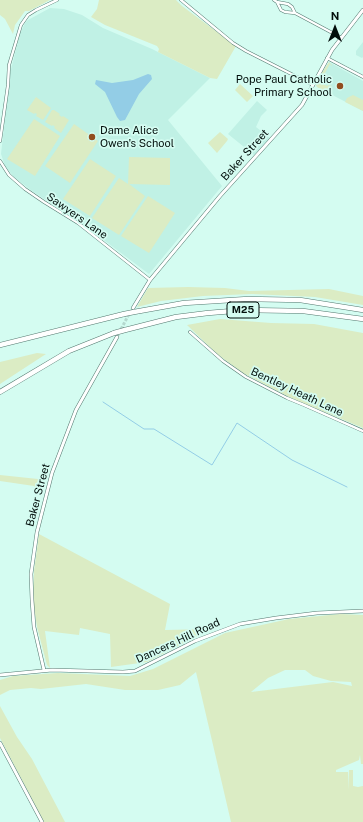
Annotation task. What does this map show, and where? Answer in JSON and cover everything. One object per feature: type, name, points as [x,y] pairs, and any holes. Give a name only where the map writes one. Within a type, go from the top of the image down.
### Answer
[{"type":"highway","name":"M25","points":[[0,345],[124,314],[134,310],[184,303],[248,299],[300,300],[363,310]]},
{"type":"highway","name":"M25","points":[[0,392],[69,351],[125,330],[176,317],[245,310],[303,311],[363,319]]},
{"type":"street","points":[[0,141],[8,85],[9,65],[21,25],[28,15],[57,0]]},
{"type":"street","points":[[181,0],[246,52],[313,85]]},
{"type":"street","points":[[276,1],[288,4],[292,7],[295,13]]},
{"type":"street","points":[[276,1],[285,12],[295,13],[340,37]]},
{"type":"street","name":"Baker Street","points":[[134,310],[150,280],[239,174],[294,115],[304,101],[340,37],[363,10]]},
{"type":"street","points":[[327,58],[363,77]]},
{"type":"street","name":"Sawyers Lane","points":[[0,161],[9,175],[25,189],[78,223],[150,280]]},
{"type":"street","name":"Bentley Heath Lane","points":[[190,332],[246,377],[287,398],[363,431]]},
{"type":"street","name":"Baker Street","points":[[44,670],[34,627],[32,600],[31,574],[38,532],[52,473],[74,416],[115,335]]},
{"type":"street","name":"Dancers Hill Road","points":[[0,675],[44,670],[135,671],[195,641],[240,624],[290,616],[330,612],[363,611]]},
{"type":"street","points":[[0,744],[42,822]]},
{"type":"shaded area","name":"Dame Alice Owen's School","points":[[50,8],[64,9],[82,15],[103,28],[152,49],[210,78],[168,120],[222,186],[149,274],[81,223],[32,191],[14,177],[5,166],[1,154],[10,73],[20,34],[28,20]]},
{"type":"shaded area","points":[[363,42],[362,58],[356,55],[356,51]]},
{"type":"shaded area","name":"Pope Paul Catholic Primary School","points":[[329,62],[363,81],[363,111],[317,87],[316,85],[319,77]]},
{"type":"shaded area","points":[[148,74],[151,75],[152,79],[139,94],[125,120],[120,121],[105,92],[95,84],[96,80],[112,83],[133,80]]},
{"type":"shaded area","points":[[257,101],[267,110],[261,116],[256,127],[270,138],[254,155],[228,134]]},
{"type":"green space","points":[[0,0],[50,0],[29,11],[25,11],[15,25],[13,34],[5,19],[0,15]]},
{"type":"green space","points":[[99,0],[176,0],[236,46],[217,79],[210,78],[158,52],[159,49],[157,46],[105,25],[91,17],[97,9]]},
{"type":"green space","points":[[329,62],[332,66],[330,64],[325,73],[327,75],[324,80],[321,80],[319,77]]},
{"type":"green space","points":[[318,81],[327,86],[332,86],[328,93],[317,87],[316,85]]},
{"type":"green space","points":[[240,84],[253,96],[247,102],[235,90]]},
{"type":"green space","points":[[353,95],[363,100],[363,111],[345,102],[347,98]]},
{"type":"green space","points":[[36,97],[51,108],[43,120],[36,116],[37,114],[27,110]]},
{"type":"green space","points":[[52,110],[69,120],[61,133],[54,128],[55,127],[53,125],[52,126],[45,122]]},
{"type":"green space","points":[[34,119],[60,136],[35,176],[7,159]]},
{"type":"green space","points":[[74,124],[98,141],[70,183],[45,166]]},
{"type":"green space","points":[[220,132],[228,139],[217,153],[208,143]]},
{"type":"green space","points":[[129,157],[170,158],[170,185],[129,184],[145,196],[119,235],[92,218],[119,178],[128,184]]},
{"type":"green space","points":[[90,159],[116,176],[90,216],[63,199]]},
{"type":"green space","points":[[148,196],[175,213],[149,253],[121,236]]},
{"type":"green space","points":[[148,288],[225,288],[249,291],[329,289],[363,296],[363,305],[315,297],[252,294],[203,296],[161,301],[137,307]]},
{"type":"green space","points":[[220,319],[271,323],[314,324],[363,333],[363,428],[289,397],[243,373],[217,354],[187,325]]},
{"type":"green space","points":[[37,353],[46,354],[0,384],[0,362]]},
{"type":"green space","points":[[0,475],[38,479],[43,477],[37,490],[34,486],[0,481]]},
{"type":"green space","points":[[39,534],[170,604],[165,630],[211,629],[147,662],[111,667],[110,634],[80,628],[79,635],[45,631],[50,668],[47,665],[37,627],[33,600],[34,571]]},
{"type":"green space","points":[[340,614],[363,615],[363,764],[361,764],[360,755],[359,760],[336,770],[336,772],[348,772],[348,790],[349,770],[353,770],[353,786],[363,786],[363,822],[231,822],[196,672],[180,685],[158,690],[125,690],[86,684],[41,689],[31,688],[10,690],[0,695],[0,680],[13,676],[58,673],[130,676],[153,669],[225,633],[289,619]],"holes":[[[285,670],[305,670],[313,676],[331,681],[351,682],[352,686],[333,682],[251,692],[268,678]]]},
{"type":"green space","points":[[0,706],[17,737],[32,759],[65,822],[44,822],[0,738]]},
{"type":"waterway","points":[[103,402],[144,429],[154,429],[212,465],[237,423],[292,460],[347,487]]},
{"type":"tunnel","points":[[117,337],[130,312]]},
{"type":"place","name":"Pope Paul Catholic Primary School","points":[[340,86]]},
{"type":"place","name":"Dame Alice Owen's School","points":[[92,137]]}]
